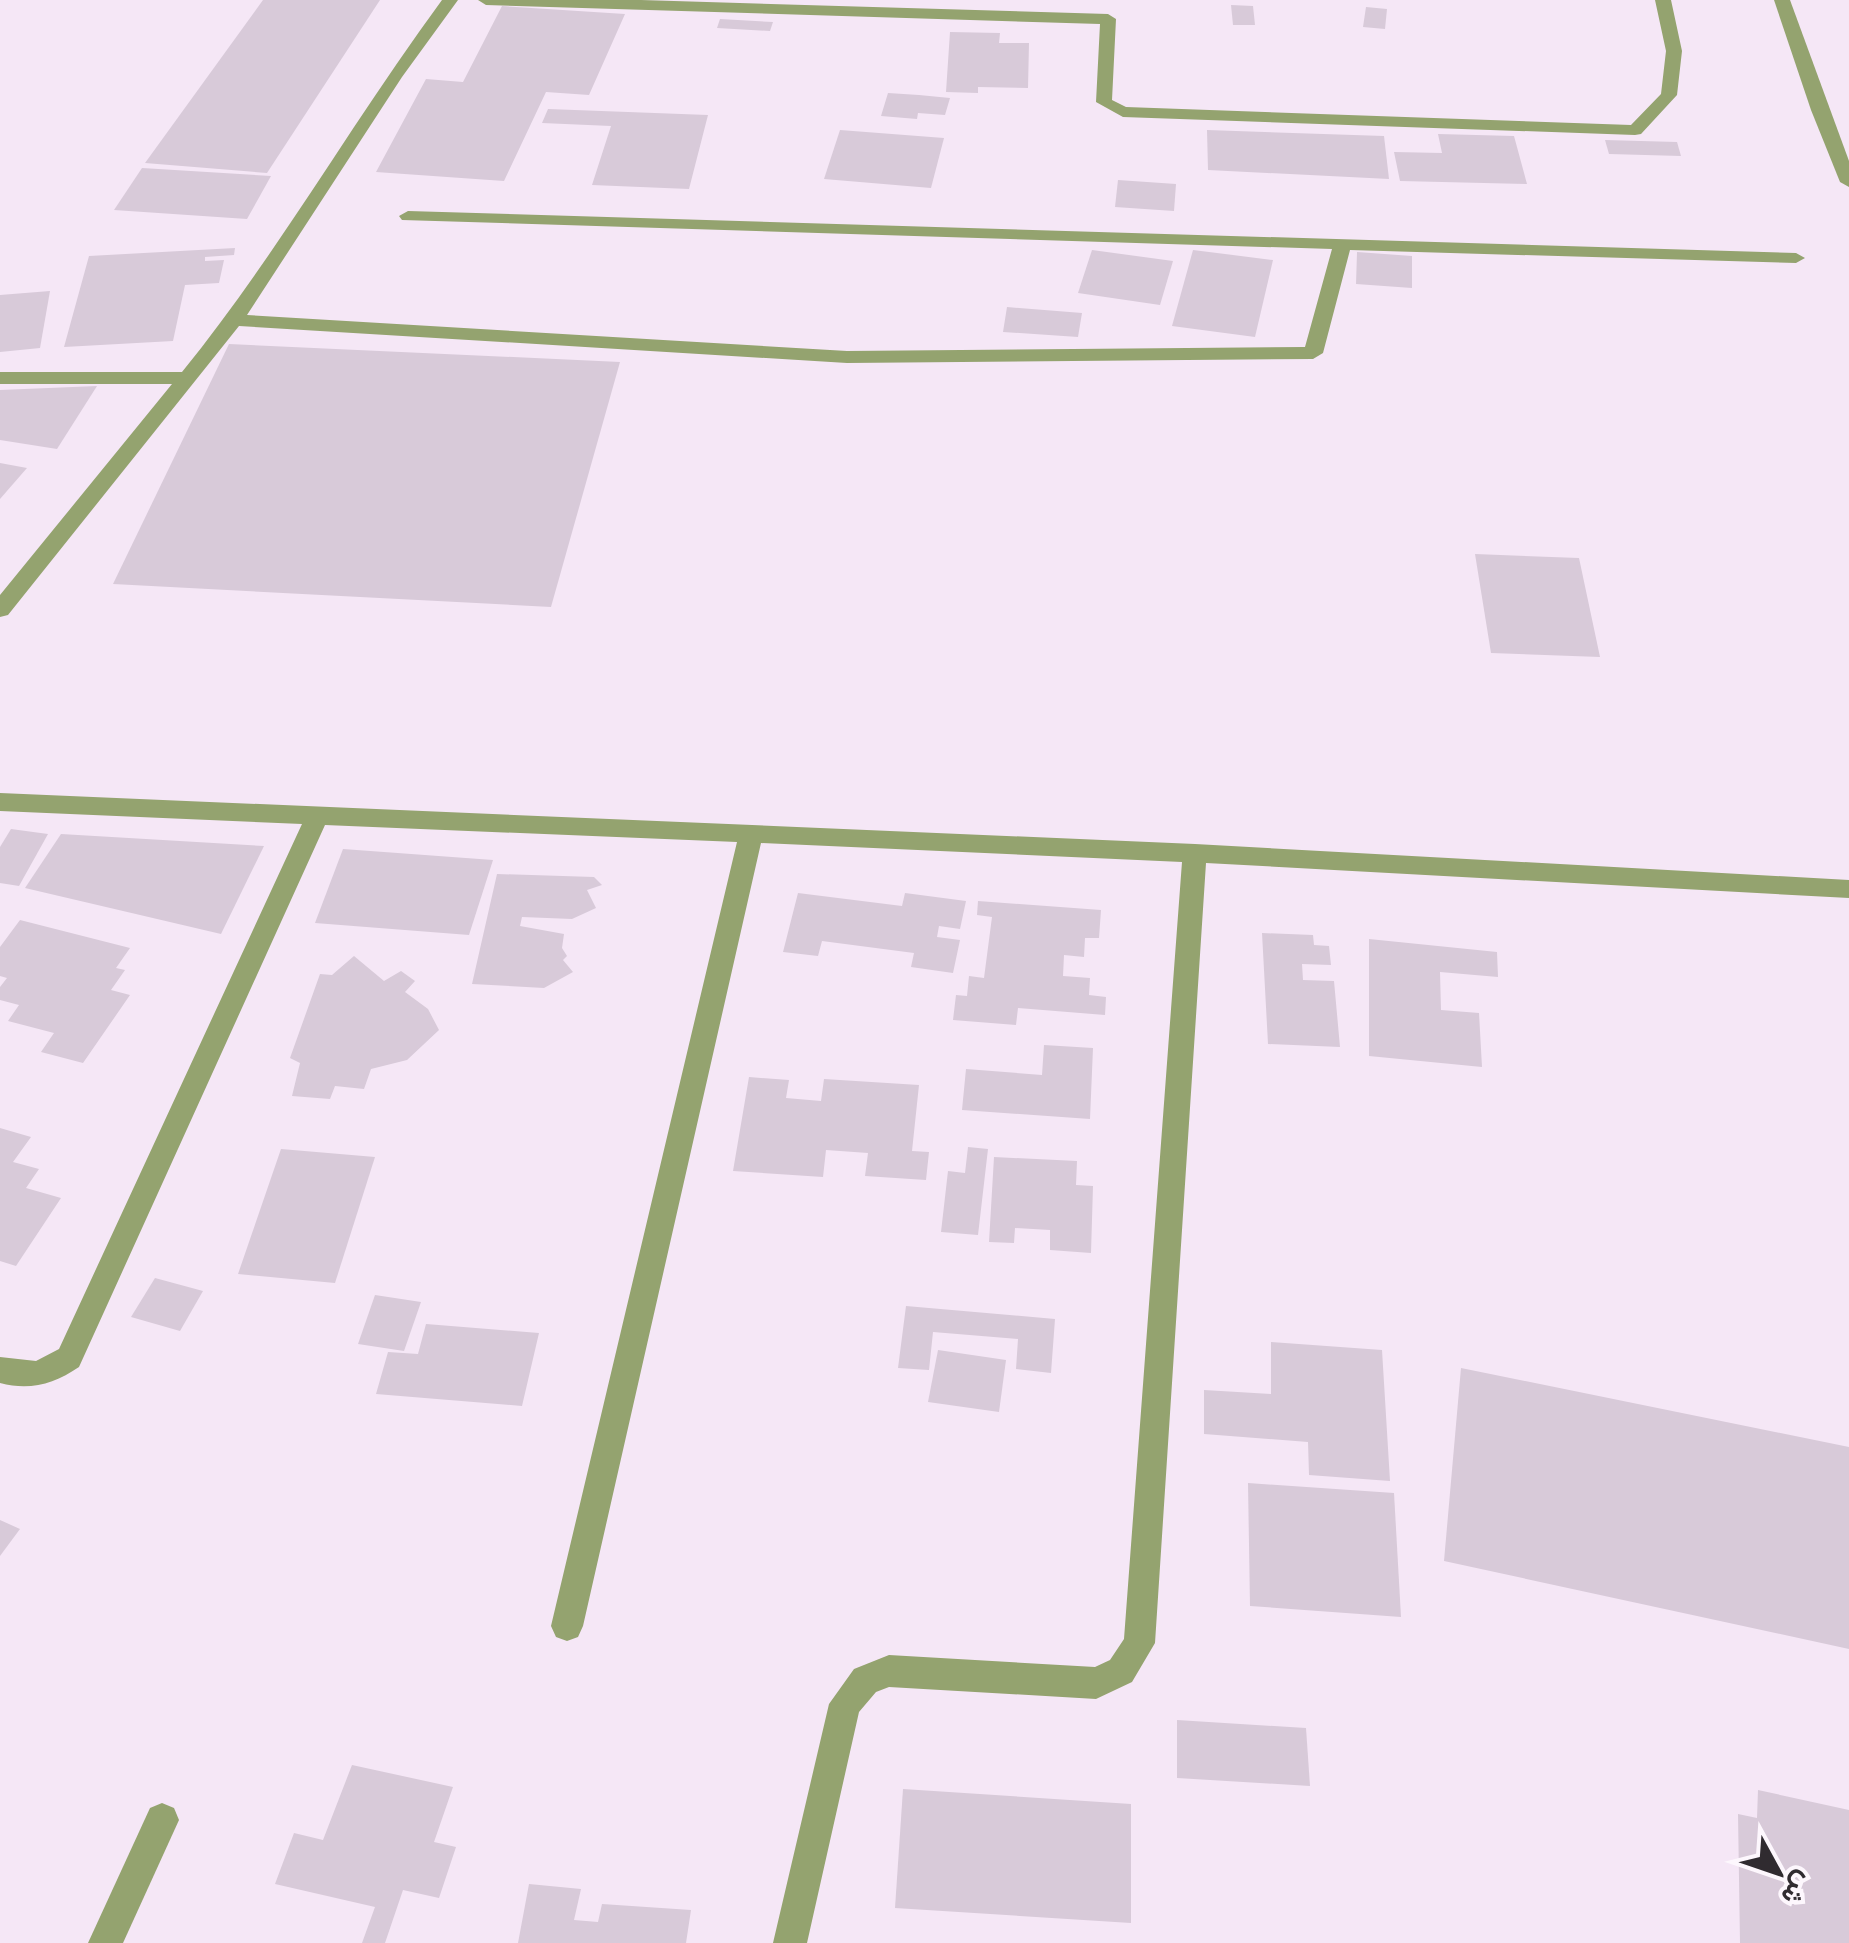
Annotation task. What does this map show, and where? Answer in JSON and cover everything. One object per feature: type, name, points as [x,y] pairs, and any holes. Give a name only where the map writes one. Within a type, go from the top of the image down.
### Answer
[{"type":"street","points":[[0,610],[234,320],[395,74],[450,0]]},
{"type":"street","points":[[486,0],[1108,19]]},
{"type":"street","points":[[845,10],[892,0]]},
{"type":"street","points":[[1122,0],[1108,19],[1104,102],[1123,112],[1634,130],[1670,95],[1674,51],[1664,0]]},
{"type":"street","points":[[1782,0],[1818,110],[1849,182]]},
{"type":"street","points":[[408,216],[1796,258]]},
{"type":"street","points":[[234,320],[846,357],[1313,352],[1343,244]]},
{"type":"street","points":[[0,378],[188,378]]},
{"type":"street","points":[[0,802],[1196,853],[1849,888]]},
{"type":"street","points":[[0,1370],[25,1377],[48,1373],[69,1358],[317,816]]},
{"type":"street","points":[[567,1626],[751,834]]},
{"type":"street","points":[[790,1943],[846,1704],[866,1680],[889,1671],[1096,1683],[1121,1671],[1139,1644],[1196,853]]},
{"type":"street","points":[[105,1943],[162,1820]]},
{"type":"building","points":[[263,0],[380,0],[267,173],[145,163]]},
{"type":"building","points":[[1231,5],[1253,6],[1255,25],[1233,25]]},
{"type":"building","points":[[502,6],[625,14],[589,95],[546,92],[504,181],[376,172],[426,79],[463,82]]},
{"type":"building","points":[[1366,7],[1387,9],[1385,29],[1363,27]]},
{"type":"building","points":[[720,19],[773,22],[770,31],[717,28]]},
{"type":"building","points":[[950,32],[1000,33],[999,43],[1029,43],[1028,88],[978,87],[978,93],[946,92]]},
{"type":"building","points":[[888,93],[950,98],[945,115],[918,113],[917,119],[881,116]]},
{"type":"building","points":[[548,109],[708,115],[689,189],[592,185],[611,126],[542,123]]},
{"type":"building","points":[[840,130],[944,138],[931,188],[824,179]]},
{"type":"building","points":[[1207,130],[1384,136],[1389,179],[1208,170]]},
{"type":"building","points":[[1438,134],[1514,136],[1527,184],[1400,181],[1394,152],[1442,153]]},
{"type":"building","points":[[1605,140],[1677,142],[1681,156],[1609,154]]},
{"type":"building","points":[[142,168],[271,176],[247,219],[114,210]]},
{"type":"building","points":[[1118,180],[1176,184],[1174,211],[1115,207]]},
{"type":"building","points":[[235,248],[234,255],[205,257],[205,261],[224,260],[219,283],[185,285],[173,341],[64,347],[89,256]]},
{"type":"building","points":[[1092,250],[1173,261],[1160,305],[1078,293]]},
{"type":"building","points":[[1193,250],[1273,260],[1255,337],[1172,326]]},
{"type":"building","points":[[1357,252],[1412,256],[1412,288],[1356,284]]},
{"type":"building","points":[[50,291],[40,348],[0,352],[0,295]]},
{"type":"building","points":[[1007,307],[1082,313],[1078,337],[1003,332]]},
{"type":"building","points":[[229,344],[620,362],[551,607],[113,584]]},
{"type":"building","points":[[97,386],[57,449],[0,440],[0,390]]},
{"type":"building","points":[[0,463],[27,468],[0,499]]},
{"type":"building","points":[[1475,554],[1579,558],[1600,657],[1491,653]]},
{"type":"building","points":[[11,829],[48,834],[19,886],[0,883],[0,847]]},
{"type":"building","points":[[61,834],[264,846],[221,934],[25,888]]},
{"type":"building","points":[[343,849],[493,860],[469,935],[315,923]]},
{"type":"building","points":[[497,874],[594,877],[602,885],[587,890],[596,908],[572,919],[522,917],[520,926],[564,934],[562,948],[567,956],[563,960],[573,972],[544,988],[472,984]]},
{"type":"building","points":[[798,893],[902,906],[905,893],[966,901],[960,929],[939,926],[937,937],[960,940],[953,973],[911,967],[914,953],[822,941],[818,956],[783,952]]},
{"type":"building","points":[[978,901],[1101,910],[1099,938],[1085,938],[1084,957],[1064,955],[1063,976],[1090,978],[1089,995],[1106,997],[1105,1015],[1018,1008],[1016,1025],[953,1020],[956,995],[967,996],[969,976],[984,978],[992,917],[977,915]]},
{"type":"building","points":[[20,920],[130,948],[116,968],[125,970],[111,990],[130,995],[83,1063],[41,1052],[54,1033],[8,1021],[19,1005],[0,1000],[0,987],[7,978],[0,976],[0,947]]},
{"type":"building","points":[[1262,933],[1313,935],[1314,945],[1329,946],[1331,965],[1302,964],[1303,980],[1334,981],[1340,1047],[1268,1044]]},
{"type":"building","points":[[1369,939],[1497,952],[1498,977],[1440,972],[1441,1010],[1479,1013],[1482,1067],[1369,1056]]},
{"type":"building","points":[[354,956],[384,981],[401,971],[415,981],[405,992],[428,1009],[439,1030],[407,1060],[371,1069],[364,1089],[335,1086],[330,1099],[292,1096],[300,1063],[290,1058],[320,974],[332,975]]},
{"type":"building","points":[[1044,1045],[1093,1048],[1090,1119],[962,1110],[966,1069],[1042,1075]]},
{"type":"building","points":[[749,1077],[789,1080],[786,1098],[821,1101],[824,1079],[919,1085],[912,1151],[929,1152],[926,1180],[865,1176],[868,1153],[826,1150],[823,1177],[733,1171]]},
{"type":"building","points":[[0,1128],[31,1137],[13,1162],[39,1169],[26,1188],[61,1198],[16,1266],[0,1261]]},
{"type":"building","points":[[968,1147],[988,1149],[978,1235],[941,1232],[948,1171],[965,1173]]},
{"type":"building","points":[[281,1149],[375,1157],[335,1283],[238,1274]]},
{"type":"building","points":[[994,1157],[1077,1161],[1076,1185],[1093,1186],[1091,1253],[1050,1250],[1050,1230],[1015,1228],[1014,1243],[989,1242]]},
{"type":"building","points":[[155,1278],[203,1291],[180,1331],[131,1317]]},
{"type":"building","points":[[375,1295],[421,1302],[404,1351],[358,1344]]},
{"type":"building","points":[[906,1306],[1055,1319],[1051,1373],[1016,1369],[1018,1339],[933,1332],[929,1370],[898,1368]]},
{"type":"building","points":[[426,1324],[539,1333],[522,1406],[376,1394],[388,1352],[418,1354]]},
{"type":"building","points":[[1271,1342],[1382,1350],[1390,1481],[1309,1475],[1308,1442],[1204,1434],[1204,1390],[1271,1394]]},
{"type":"building","points":[[938,1350],[1006,1360],[999,1412],[928,1402]]},
{"type":"building","points":[[1461,1368],[1849,1447],[1849,1649],[1444,1561]]},
{"type":"building","points":[[1248,1483],[1394,1493],[1401,1617],[1250,1606]]},
{"type":"building","points":[[0,1520],[20,1529],[0,1556]]},
{"type":"building","points":[[1177,1720],[1306,1728],[1310,1786],[1177,1778]]},
{"type":"building","points":[[352,1765],[453,1787],[434,1842],[456,1847],[439,1898],[403,1890],[385,1943],[362,1943],[375,1907],[275,1884],[294,1833],[323,1840]]},
{"type":"building","points":[[903,1789],[1131,1804],[1131,1923],[895,1908]]},
{"type":"building","points":[[1758,1790],[1849,1810],[1849,1943],[1740,1943],[1738,1814],[1757,1818]]},
{"type":"building","points":[[529,1884],[581,1889],[574,1920],[598,1922],[602,1904],[691,1910],[686,1943],[518,1943]]}]
